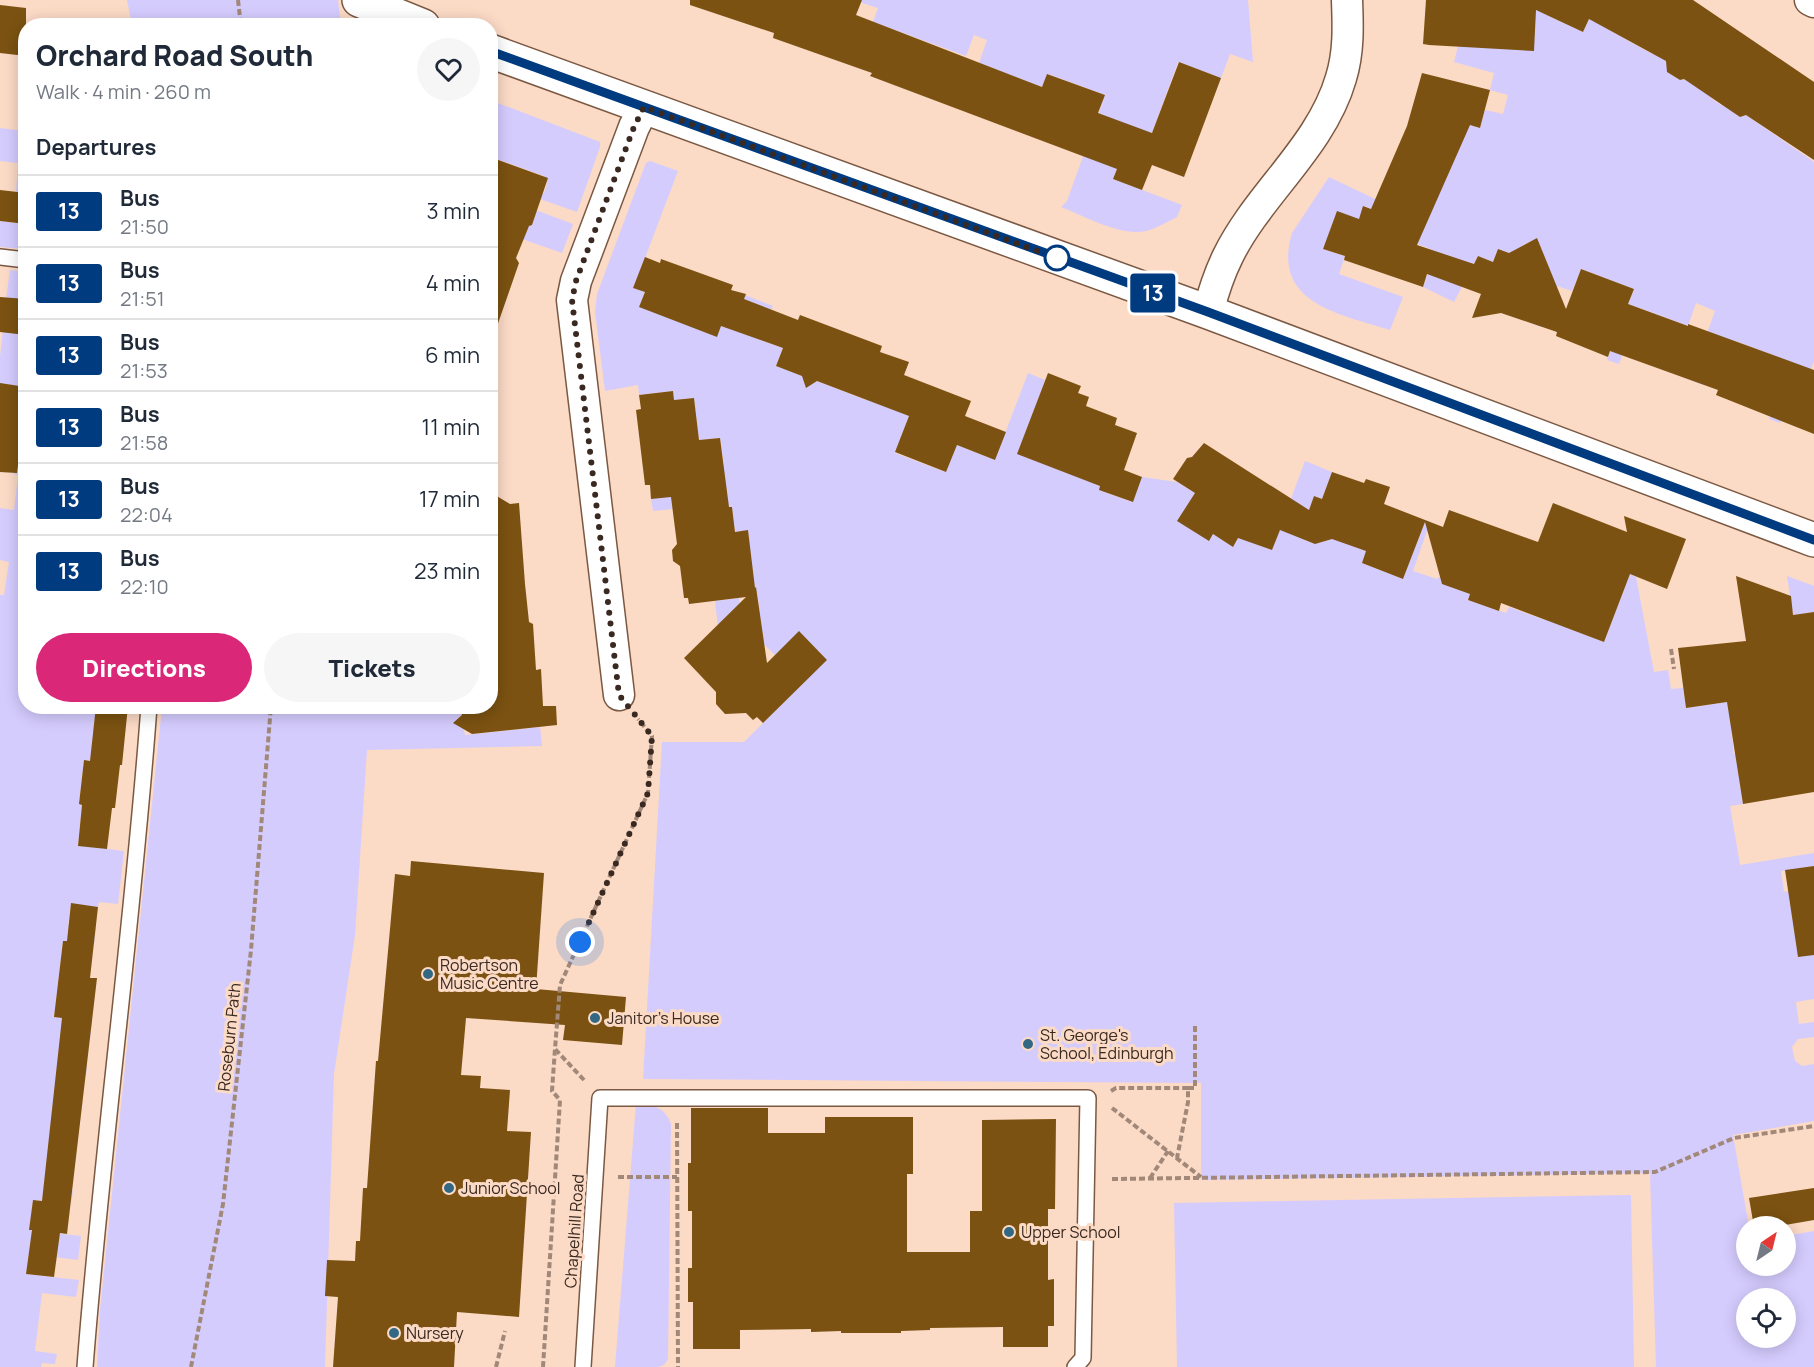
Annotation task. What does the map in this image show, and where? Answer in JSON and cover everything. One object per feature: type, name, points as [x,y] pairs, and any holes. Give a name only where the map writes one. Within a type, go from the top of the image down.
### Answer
[{"type":"street","points":[[359,0],[403,18]]},
{"type":"street","points":[[1208,312],[1221,272],[1236,242],[1317,130],[1332,103],[1346,56],[1347,0]]},
{"type":"street","points":[[498,54],[1208,312],[1814,540]]},
{"type":"street","points":[[619,695],[572,300],[576,281],[634,127],[644,107]]},
{"type":"lane","points":[[0,257],[18,259]]},
{"type":"lane","points":[[85,1367],[148,714]]},
{"type":"lane","points":[[600,1098],[1094,1098],[1086,1179],[1083,1358],[1075,1367]]},
{"type":"lane","name":"Chapelhill Road","points":[[584,1367],[600,1098]]},
{"type":"path","points":[[238,0],[240,18]]},
{"type":"path","points":[[1671,649],[1674,669]]},
{"type":"path","points":[[543,1367],[560,1100],[552,1091],[560,985],[648,793],[652,736],[619,695]]},
{"type":"path","name":"Roseburn Path","points":[[191,1367],[223,1204],[251,950],[270,714]]},
{"type":"path","points":[[1195,1024],[1195,1088],[1116,1088],[1094,1098],[1168,1151],[1201,1178]]},
{"type":"path","points":[[555,1049],[600,1098]]},
{"type":"path","points":[[1177,1158],[1188,1102],[1188,1088]]},
{"type":"path","points":[[677,1098],[678,1367]]},
{"type":"path","points":[[1086,1179],[1655,1172],[1734,1138],[1814,1126]]},
{"type":"path","points":[[1150,1178],[1168,1151]]},
{"type":"path","points":[[596,1177],[677,1177]]},
{"type":"path","points":[[496,1367],[505,1331]]},
{"type":"shaded area","points":[[127,0],[338,0],[340,18],[131,18]]},
{"type":"shaded area","points":[[853,0],[1248,0],[1253,62],[1230,54],[1221,78],[1178,62],[1152,133],[1133,127],[1113,179],[1182,205],[1177,217],[1158,227],[1146,231],[1126,231],[1103,225],[1061,207],[1067,201],[1105,95],[1048,74],[1042,87],[979,63],[987,40],[974,35],[966,56],[873,22],[878,8]]},
{"type":"shaded area","points":[[1549,0],[1543,13],[1583,32],[1598,0],[1626,0],[1609,30],[1652,54],[1682,0],[1667,72],[1680,80],[1684,79],[1718,88],[1711,98],[1721,105],[1735,86],[1732,106],[1734,113],[1740,117],[1746,115],[1814,162],[1814,361],[1802,393],[1792,389],[1780,423],[1769,419],[1790,362],[1736,341],[1714,353],[1703,385],[1690,380],[1715,311],[1696,303],[1688,326],[1640,308],[1619,364],[1607,360],[1634,289],[1581,269],[1572,291],[1557,286],[1541,327],[1530,323],[1550,269],[1539,264],[1543,253],[1540,245],[1531,241],[1523,245],[1519,257],[1498,249],[1493,262],[1478,256],[1454,302],[1423,287],[1432,261],[1428,259],[1431,249],[1414,243],[1383,213],[1364,206],[1359,219],[1323,249],[1345,256],[1339,274],[1403,297],[1390,330],[1332,311],[1315,302],[1301,291],[1292,276],[1288,257],[1292,233],[1329,177],[1375,199],[1442,117],[1480,128],[1485,110],[1503,114],[1508,95],[1490,90],[1494,73],[1454,62],[1458,46]]},
{"type":"shaded area","points":[[498,103],[600,142],[577,212],[537,198],[538,195],[544,193],[547,184],[544,176],[498,160]]},
{"type":"shaded area","points":[[0,128],[18,130],[18,163],[0,161]]},
{"type":"shaded area","points":[[650,161],[678,171],[634,287],[645,292],[639,307],[723,321],[745,295],[773,306],[760,340],[783,348],[776,366],[803,376],[804,381],[812,384],[817,381],[866,400],[920,386],[895,453],[945,472],[957,445],[995,460],[1028,373],[1045,380],[1026,433],[1102,482],[1099,490],[1132,502],[1142,477],[1177,482],[1195,493],[1209,540],[1213,534],[1233,546],[1251,517],[1269,517],[1258,545],[1272,550],[1305,461],[1332,472],[1322,499],[1314,496],[1307,515],[1295,531],[1306,541],[1321,542],[1326,531],[1371,540],[1362,563],[1403,579],[1426,520],[1430,522],[1413,571],[1437,579],[1439,577],[1475,579],[1468,600],[1506,613],[1509,607],[1545,620],[1553,602],[1576,631],[1604,642],[1630,574],[1636,577],[1654,672],[1668,670],[1671,689],[1683,688],[1686,708],[1762,697],[1814,716],[1731,729],[1734,754],[1738,753],[1743,804],[1730,806],[1740,865],[1814,853],[1814,866],[1781,871],[1784,892],[1788,891],[1814,931],[1814,999],[1796,1002],[1799,1024],[1814,1022],[1814,1037],[1798,1039],[1792,1047],[1795,1061],[1802,1066],[1814,1064],[1814,1121],[1733,1135],[1747,1216],[1736,1216],[1736,1276],[1796,1276],[1796,1234],[1814,1231],[1814,1367],[1656,1367],[1650,1173],[1201,1180],[1201,1083],[643,1079],[662,742],[744,742],[826,660],[799,632],[775,655],[743,624],[718,627],[715,601],[739,598],[740,610],[755,609],[759,604],[757,593],[752,589],[748,531],[735,532],[732,507],[703,511],[702,506],[653,511],[651,499],[703,467],[724,465],[720,438],[699,440],[694,398],[674,400],[673,391],[639,395],[638,385],[605,391],[595,312],[597,294],[646,163]]},
{"type":"shaded area","points":[[18,163],[18,192],[16,192]]},
{"type":"shaded area","points":[[533,209],[573,224],[562,253],[498,230],[498,227],[532,225],[535,216]]},
{"type":"shaded area","points":[[0,221],[18,223],[18,248],[0,247]]},
{"type":"shaded area","points":[[10,270],[18,271],[18,299],[6,299]]},
{"type":"shaded area","points":[[3,329],[18,333],[18,386],[0,385]]},
{"type":"shaded area","points":[[18,411],[18,458],[15,454],[0,420]]},
{"type":"shaded area","points":[[18,475],[18,714],[96,714],[93,762],[84,761],[79,804],[82,805],[78,845],[124,851],[118,904],[99,902],[98,907],[71,904],[68,925],[96,928],[94,944],[63,941],[54,1017],[92,1021],[90,1040],[61,1037],[58,1061],[87,1065],[86,1076],[61,1073],[44,1188],[73,1191],[71,1204],[33,1200],[30,1230],[81,1236],[78,1260],[29,1254],[26,1274],[79,1280],[76,1297],[42,1293],[35,1351],[57,1354],[55,1364],[42,1363],[41,1367],[0,1367],[0,595],[4,595],[9,562],[0,560],[0,508],[14,510]]},
{"type":"shaded area","points":[[1787,576],[1814,586],[1814,612],[1793,615]]},
{"type":"shaded area","points":[[161,714],[462,714],[458,718],[459,727],[464,729],[465,735],[540,727],[542,746],[367,750],[355,935],[334,1074],[325,1367],[97,1367],[100,1310]]},
{"type":"shaded area","points":[[636,1104],[648,1105],[661,1110],[671,1124],[668,1359],[664,1365],[658,1367],[615,1367]]},
{"type":"shaded area","points":[[1631,1195],[1634,1367],[1177,1367],[1174,1203]]},
{"type":"building","points":[[690,0],[862,0],[856,15],[1042,87],[1047,74],[1105,95],[1098,113],[1152,133],[1179,62],[1221,78],[1184,177],[1152,165],[1142,190],[1113,179],[1117,169],[870,76],[872,73],[773,38],[774,33],[690,5]]},
{"type":"building","points":[[1426,0],[1693,0],[1814,82],[1814,160],[1746,115],[1740,117],[1684,79],[1680,80],[1667,72],[1666,61],[1589,19],[1583,32],[1536,10],[1534,51],[1429,45],[1423,44]]},
{"type":"building","points":[[0,5],[26,8],[26,18],[18,18],[18,55],[0,53]]},
{"type":"building","points":[[1422,73],[1490,90],[1480,128],[1470,125],[1417,245],[1474,264],[1478,256],[1493,262],[1498,249],[1509,253],[1537,238],[1566,309],[1581,269],[1634,289],[1628,304],[1814,370],[1814,434],[1716,395],[1718,390],[1610,351],[1608,357],[1556,336],[1557,332],[1501,313],[1472,318],[1481,294],[1427,274],[1423,287],[1344,260],[1345,256],[1323,249],[1337,211],[1359,219],[1363,206],[1371,209],[1407,126]]},
{"type":"building","points":[[498,160],[548,178],[532,225],[529,226],[516,258],[519,263],[498,323]]},
{"type":"building","points":[[0,190],[18,192],[18,223],[0,221]]},
{"type":"building","points":[[645,257],[660,263],[661,259],[733,285],[731,290],[746,294],[744,299],[798,320],[800,315],[882,346],[880,352],[909,362],[904,375],[971,401],[965,416],[1006,432],[995,460],[957,445],[946,472],[895,452],[909,416],[817,381],[806,388],[802,376],[776,366],[783,348],[721,326],[717,337],[639,307],[645,292],[633,288]]},
{"type":"building","points":[[0,297],[18,298],[18,334],[0,332]]},
{"type":"building","points":[[1048,373],[1081,386],[1078,393],[1089,397],[1086,406],[1117,418],[1115,425],[1137,433],[1124,470],[1142,477],[1133,502],[1099,490],[1100,486],[1017,454]]},
{"type":"building","points":[[0,383],[18,386],[18,466],[17,473],[0,472]]},
{"type":"building","points":[[673,391],[674,400],[694,398],[699,440],[720,438],[729,507],[732,507],[735,532],[748,530],[767,663],[799,631],[827,660],[763,723],[757,717],[753,720],[746,713],[725,714],[716,704],[716,692],[684,658],[746,597],[689,604],[688,598],[684,598],[680,566],[673,561],[672,550],[677,544],[671,497],[651,499],[650,485],[645,485],[636,410],[641,409],[639,395]]},
{"type":"building","points":[[1204,443],[1309,510],[1314,496],[1322,499],[1332,472],[1364,483],[1366,479],[1390,487],[1384,504],[1443,527],[1449,510],[1538,542],[1553,503],[1627,532],[1624,516],[1686,539],[1667,589],[1630,574],[1604,642],[1501,603],[1499,611],[1468,600],[1470,594],[1442,584],[1425,522],[1403,579],[1362,563],[1366,551],[1332,539],[1315,544],[1280,530],[1272,550],[1238,538],[1233,547],[1213,534],[1209,541],[1177,521],[1195,493],[1173,479],[1187,458],[1192,457]]},
{"type":"building","points":[[498,497],[510,504],[519,503],[525,584],[529,622],[533,624],[536,670],[541,669],[543,706],[556,706],[557,725],[472,734],[453,723],[462,715],[498,714]]},
{"type":"building","points":[[1736,576],[1791,596],[1793,615],[1814,612],[1814,792],[1743,804],[1727,702],[1686,708],[1678,648],[1746,641]]},
{"type":"building","points":[[95,714],[127,714],[122,765],[120,765],[115,808],[112,808],[107,849],[78,846],[82,805],[79,804],[84,760],[90,761]]},
{"type":"building","points":[[411,861],[544,873],[536,989],[626,997],[622,1045],[563,1040],[565,1025],[466,1018],[461,1075],[481,1076],[480,1088],[510,1090],[507,1131],[531,1132],[519,1317],[457,1312],[454,1367],[333,1367],[338,1297],[325,1296],[327,1260],[355,1261],[356,1241],[360,1241],[363,1188],[367,1188],[376,1061],[378,1061],[395,874],[410,876]]},
{"type":"building","points":[[1814,866],[1814,955],[1798,957],[1785,870]]},
{"type":"building","points":[[71,903],[98,907],[90,978],[97,978],[67,1234],[60,1233],[54,1277],[26,1274],[32,1230],[29,1230],[33,1200],[42,1201],[62,1018],[54,1017],[63,941],[67,941]]},
{"type":"building","name":"Upper School","points":[[691,1108],[768,1108],[768,1133],[825,1133],[825,1117],[913,1117],[913,1174],[907,1174],[907,1252],[970,1252],[970,1211],[982,1211],[982,1120],[1056,1119],[1055,1209],[1048,1209],[1048,1280],[1054,1279],[1054,1326],[1048,1326],[1048,1347],[1003,1347],[1003,1327],[930,1328],[930,1330],[901,1331],[901,1333],[811,1332],[811,1329],[740,1330],[740,1349],[693,1349],[693,1302],[688,1302],[688,1268],[692,1268],[692,1211],[688,1211]]},
{"type":"building","points":[[1814,1188],[1814,1220],[1796,1223],[1796,1216],[1752,1216],[1749,1198]]},
{"type":"bus line","name":"13","points":[[498,54],[1208,312],[1814,540]]},
{"type":"place","name":"Robertson Music Centre","points":[[428,974]]},
{"type":"place","name":"Janitor's House","points":[[595,1018]]},
{"type":"place","name":"St. George's School, Edinburgh","points":[[1028,1044]]},
{"type":"place","name":"Junior School","points":[[449,1188]]},
{"type":"place","name":"Upper School","points":[[1009,1232]]},
{"type":"place","name":"Nursery","points":[[394,1333]]},
{"type":"route","points":[[580,942],[648,793],[652,736],[619,695],[572,300],[576,281],[634,127],[644,107],[1057,258]]}]
